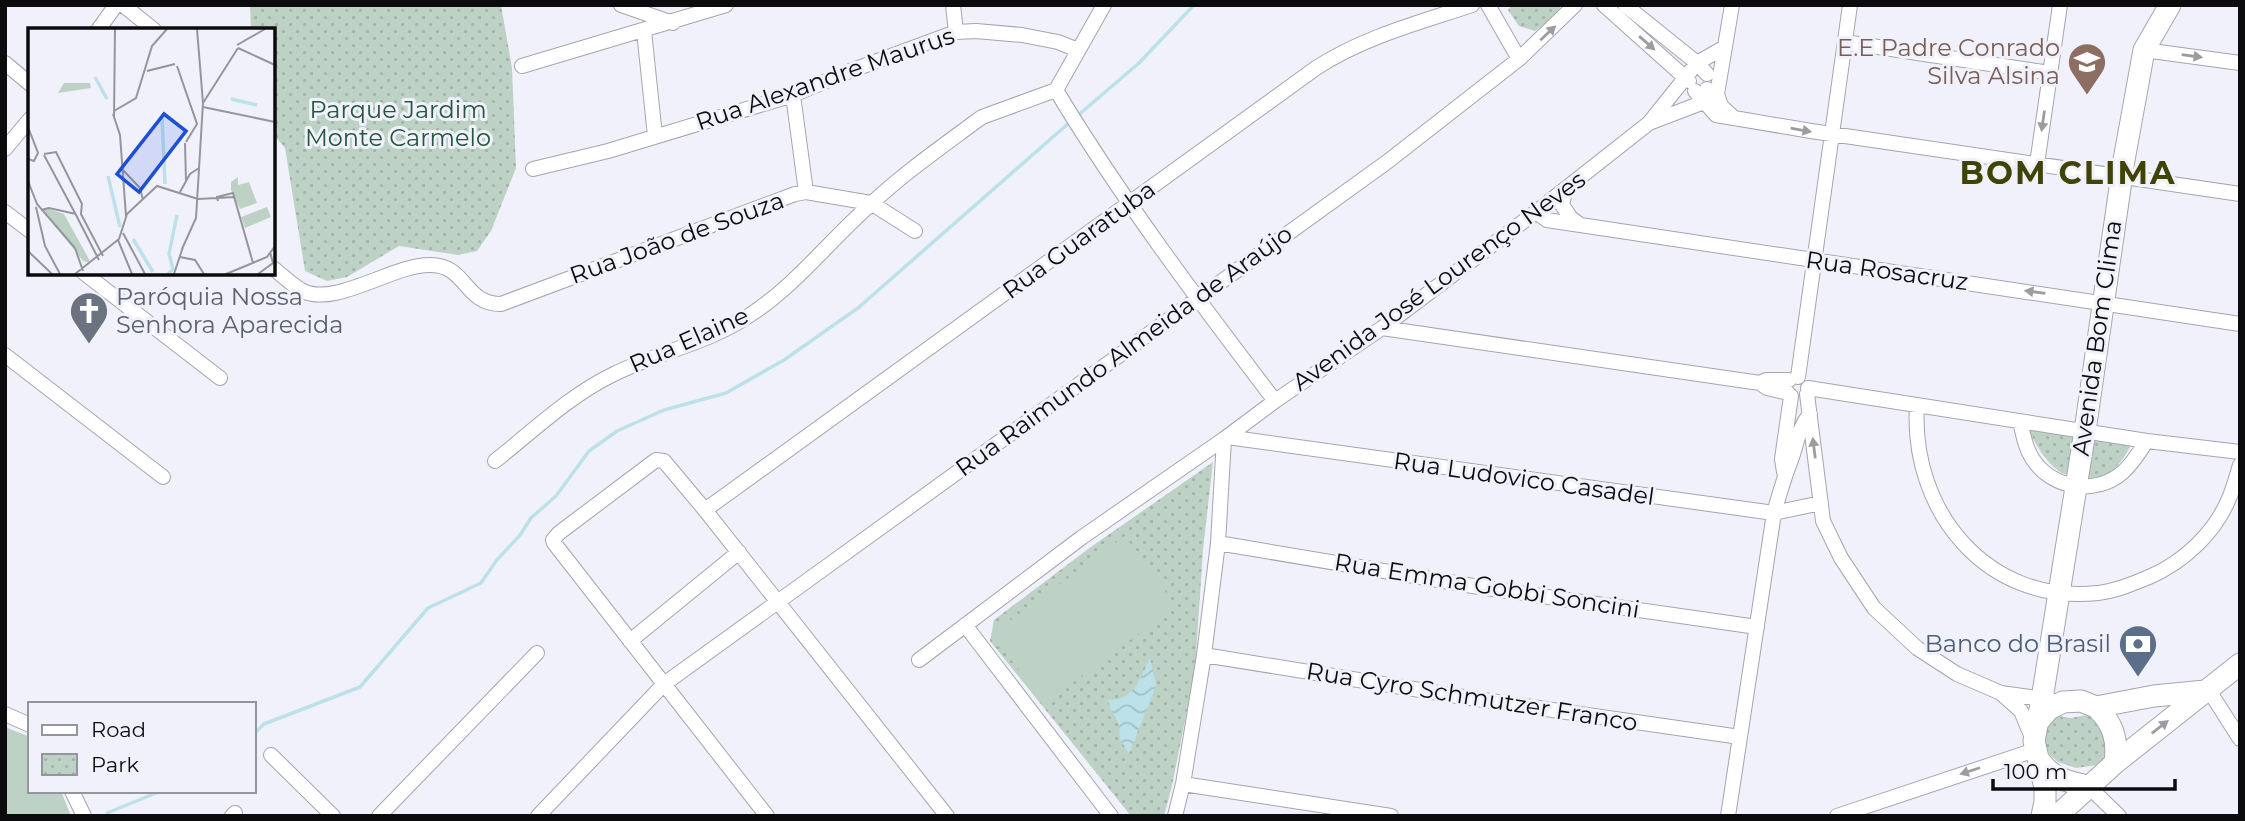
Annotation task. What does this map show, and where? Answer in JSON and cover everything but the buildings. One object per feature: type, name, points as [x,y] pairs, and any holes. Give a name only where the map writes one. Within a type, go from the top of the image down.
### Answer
[{"type":"main road","name":"Avenida Bom Clima","points":[[2050,693],[2059,593],[2121,176],[2144,50],[2170,5]]},
{"type":"main road","points":[[2057,816],[2115,763],[2240,664]]},
{"type":"main road","points":[[2096,707],[2207,690]]},
{"type":"main road","points":[[2042,816],[2045,788],[2036,743],[2049,709],[2050,693],[2096,707],[2111,726],[2115,738],[2115,763]]},
{"type":"main road","points":[[2036,743],[2054,776],[2088,786]]},
{"type":"street","points":[[99,28],[116,5]]},
{"type":"street","points":[[123,5],[152,28]]},
{"type":"street","points":[[621,5],[673,23]]},
{"type":"street","points":[[522,66],[726,5]]},
{"type":"street","points":[[953,5],[956,32]]},
{"type":"street","points":[[915,231],[871,203],[982,117],[1056,90],[1104,5]]},
{"type":"street","name":"Rua Guaratuba","points":[[705,510],[1331,58],[1390,32],[1472,5]]},
{"type":"street","points":[[1488,5],[1518,59]]},
{"type":"street","name":"Rua Raimundo Almeida de Araújo","points":[[538,816],[664,684],[1387,162],[1518,59],[1575,5]]},
{"type":"street","points":[[1604,5],[1696,88],[1716,115],[2240,194]]},
{"type":"street","points":[[1625,5],[1702,69],[1710,83],[1696,88]]},
{"type":"street","points":[[1732,5],[1717,94],[1721,106],[1734,118]]},
{"type":"street","points":[[1785,473],[1782,459],[1797,388],[1850,5]]},
{"type":"street","points":[[2037,164],[2060,5]]},
{"type":"street","points":[[643,31],[655,136]]},
{"type":"street","name":"Rua Alexandre Maurus","points":[[533,169],[608,151],[793,95],[956,32],[1022,35],[1058,42],[1078,50]]},
{"type":"street","points":[[1845,43],[2050,73]]},
{"type":"street","name":"Avenida José Lourenço Neves","points":[[919,660],[1081,538],[1382,328],[1536,212],[1696,88],[1702,69],[1725,47]]},
{"type":"street","points":[[2144,50],[2240,63]]},
{"type":"street","points":[[5,64],[28,82]]},
{"type":"street","name":"Avenida José Lourenço Neves","points":[[1649,123],[1696,88]]},
{"type":"street","points":[[1056,90],[1130,203],[1275,401]]},
{"type":"street","points":[[793,95],[806,192]]},
{"type":"street","points":[[5,149],[28,121]]},
{"type":"street","points":[[1566,188],[1562,205],[1580,225]]},
{"type":"street","name":"Rua João de Souza","points":[[275,270],[303,291],[326,295],[414,267],[436,265],[454,271],[482,301],[501,304],[784,197],[806,192],[871,203]]},
{"type":"street","name":"Rua Elaine","points":[[495,461],[600,382],[634,365],[734,326],[783,290],[871,203]]},
{"type":"street","points":[[5,212],[28,229]]},
{"type":"street","name":"Rua Rosacruz","points":[[1536,212],[1547,220],[2240,324]]},
{"type":"street","points":[[87,275],[220,378]]},
{"type":"street","points":[[1382,328],[1760,383],[1766,380],[1797,388],[2147,441],[2240,452]]},
{"type":"street","points":[[5,355],[163,477]]},
{"type":"street","points":[[1797,388],[1810,414],[1823,521],[1841,558],[1874,608],[1917,648],[1957,674],[2001,693],[2021,711],[2036,743],[1836,816]]},
{"type":"street","points":[[1917,405],[1915,424],[1922,468],[1930,493],[1954,534],[1990,569],[2017,582],[2059,593],[2098,593],[2122,588],[2173,566],[2197,544],[2219,517],[2230,497],[2240,465]]},
{"type":"street","points":[[1728,816],[1774,513],[1802,423],[1810,414]]},
{"type":"street","points":[[2020,421],[2032,458],[2054,480],[2075,487],[2098,485],[2121,473],[2147,441]]},
{"type":"street","points":[[1175,816],[1183,784],[1204,655],[1218,543],[1226,438]]},
{"type":"street","name":"Rua Ludovico Casadel","points":[[1226,438],[1774,513],[1821,503]]},
{"type":"street","points":[[768,816],[555,547],[553,540],[559,533],[656,460],[664,461],[705,510],[947,816]]},
{"type":"street","name":"Rua Emma Gobbi Soncini","points":[[1218,543],[1479,587],[1757,627]]},
{"type":"street","points":[[630,641],[739,552]]},
{"type":"street","points":[[965,625],[1111,816]]},
{"type":"street","points":[[379,816],[537,653]]},
{"type":"street","name":"Rua Cyro Schmutzer Franco","points":[[1204,655],[1463,697],[1740,737]]},
{"type":"street","points":[[2207,690],[2240,738]]},
{"type":"street","points":[[2001,693],[2050,693]]},
{"type":"street","points":[[5,714],[28,724]]},
{"type":"street","points":[[271,755],[333,816]]},
{"type":"street","points":[[1183,784],[1391,816]]},
{"type":"street","points":[[2088,786],[2119,816]]},
{"type":"street","points":[[73,793],[84,816]]},
{"type":"green space","name":"Parque Jardim Monte Carmelo","points":[[250,5],[501,5],[512,68],[516,168],[491,231],[477,251],[458,255],[399,246],[347,277],[327,281],[305,271],[285,148],[275,136],[275,28],[251,28]]},
{"type":"green space","points":[[1512,5],[1562,5],[1552,18],[1535,31],[1519,26],[1508,10]]},
{"type":"green space","points":[[2027,427],[2131,445],[2109,473],[2094,478],[2075,477],[2062,473],[2050,464]]},
{"type":"green space","points":[[1213,462],[1203,550],[1195,670],[1172,786],[1164,816],[1131,816],[990,641],[994,620],[1088,549]]},
{"type":"green space","points":[[1125,536],[1176,606],[1044,704],[992,634]]},
{"type":"green space","points":[[2087,715],[2100,719],[2109,734],[2107,757],[2098,765],[2076,768],[2058,762],[2049,754],[2045,742],[2047,725],[2058,716],[2071,718]]},
{"type":"green space","points":[[5,727],[28,736],[28,793],[62,793],[71,816],[5,816]]},
{"type":"water","points":[[1150,658],[1156,686],[1129,754],[1120,739],[1119,724],[1108,700],[1130,693]]},
{"type":"waterway","points":[[1076,117],[1139,63],[1194,5]]},
{"type":"waterway","points":[[256,732],[264,724],[360,687],[428,608],[481,583],[531,518],[556,496],[589,451],[617,431],[664,410],[726,393],[784,360],[858,308],[1070,122]]},
{"type":"waterway","points":[[107,813],[156,793]]},
{"type":"place","name":"E.E Padre Conrado Silva Alsina","points":[[2087,96]]},
{"type":"place","name":"Paróquia Nossa Senhora Aparecida","points":[[89,345]]},
{"type":"place","name":"Banco do Brasil","points":[[2138,678]]},
{"type":"district","name":"BOM CLIMA","points":[[2068,173]]}]
